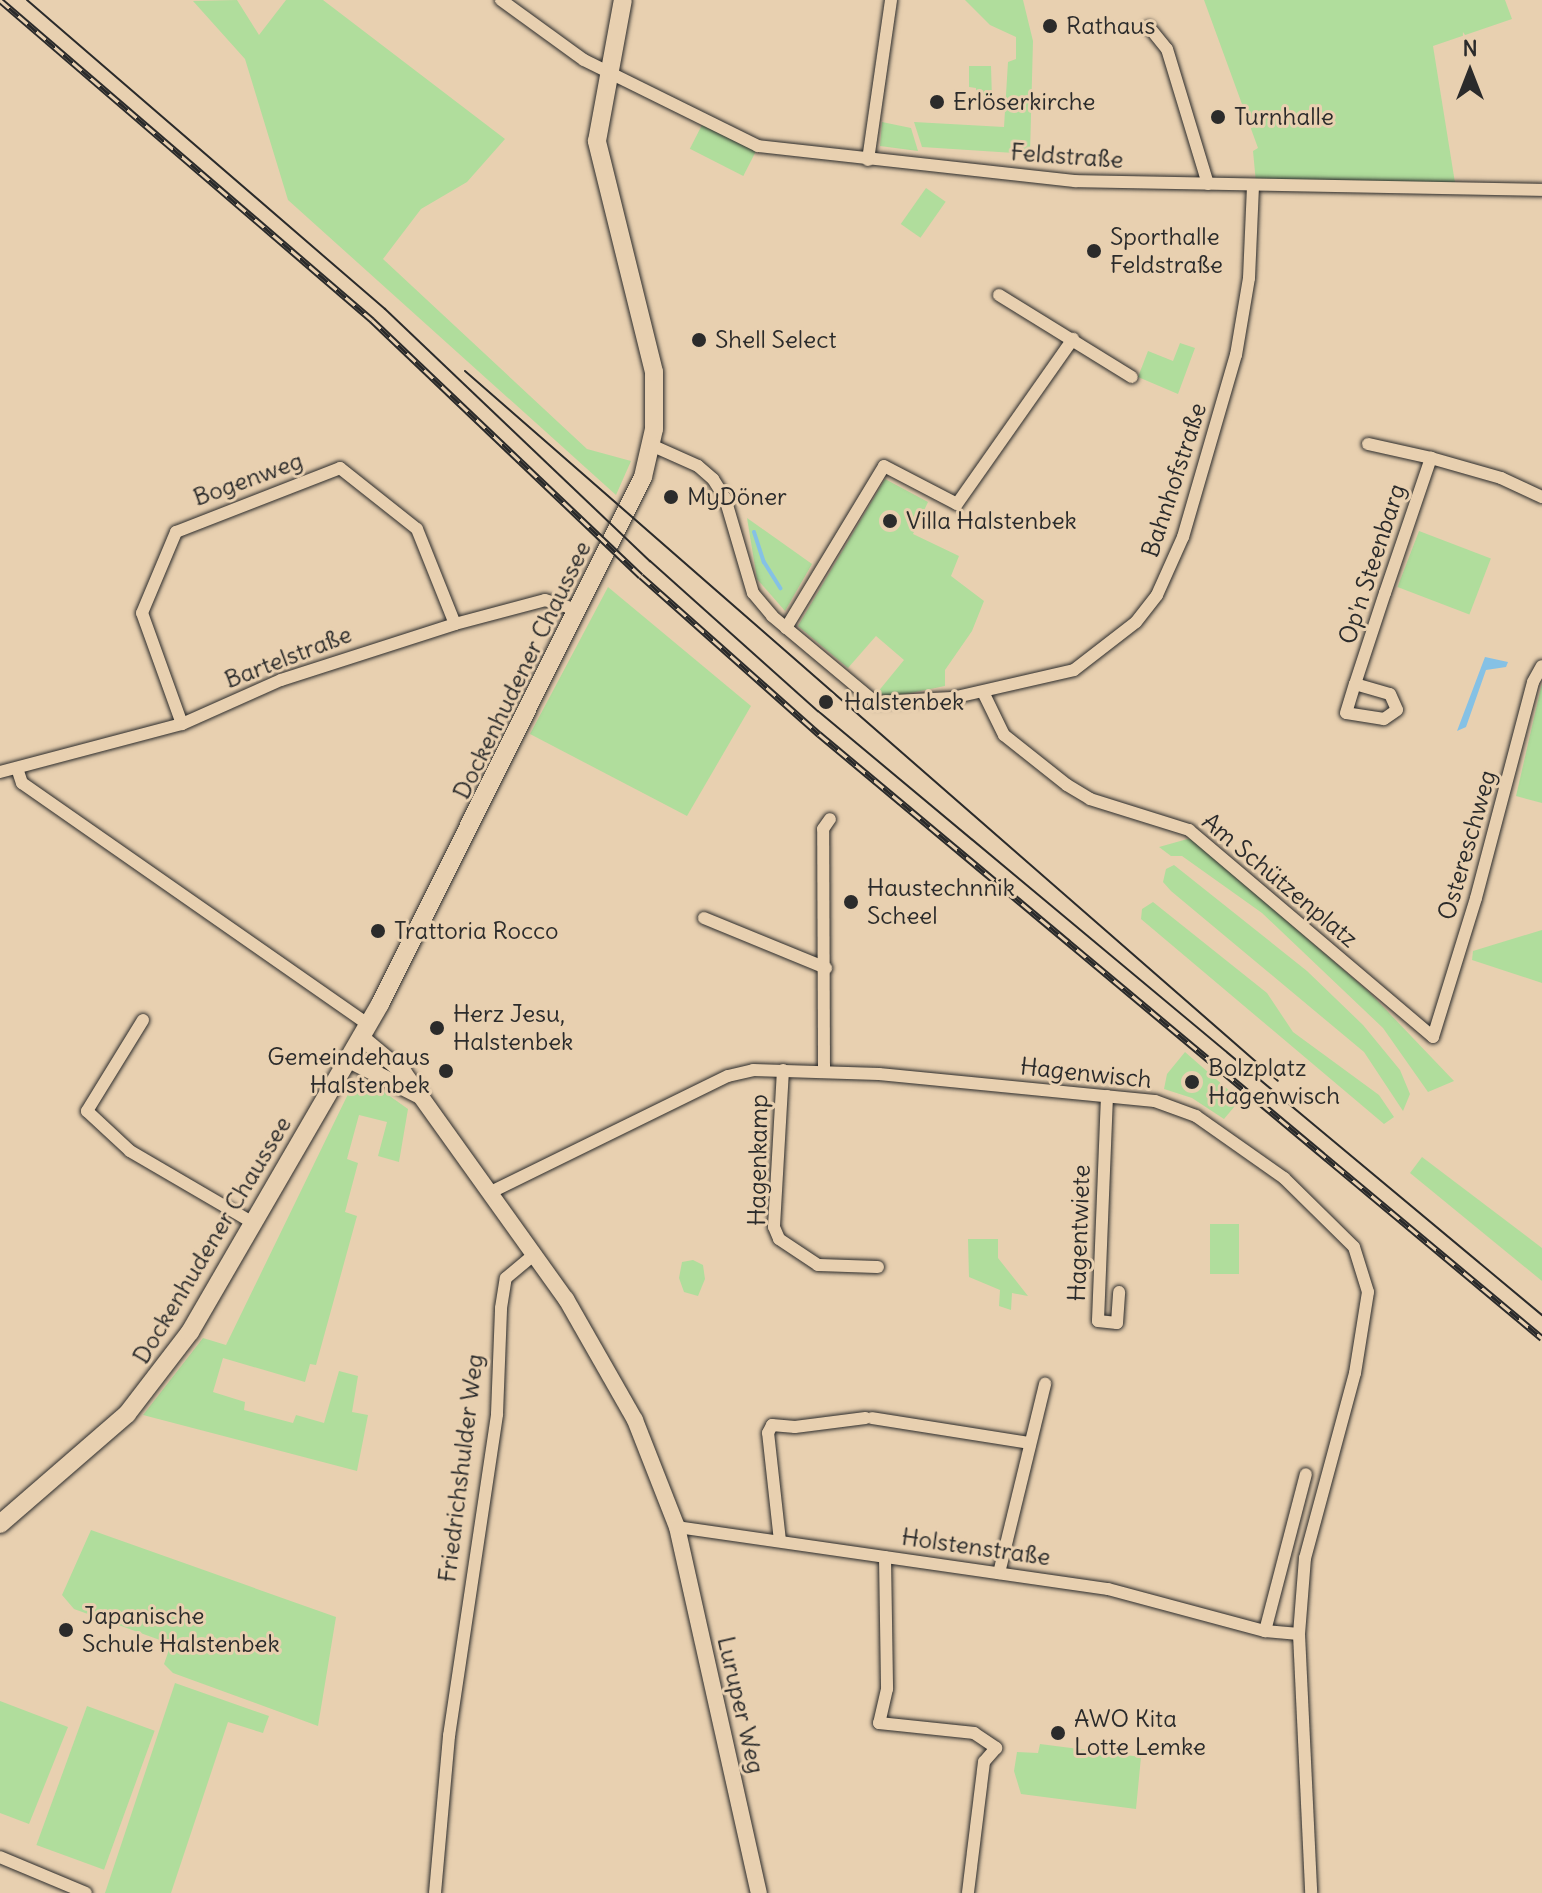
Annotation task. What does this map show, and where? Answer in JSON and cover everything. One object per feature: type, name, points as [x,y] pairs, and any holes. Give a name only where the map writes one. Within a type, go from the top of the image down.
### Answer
[{"type":"main road","name":"Dockenhudener Chaussee","points":[[0,1524],[95,1444],[145,1394],[190,1332],[366,1031],[629,507],[651,445],[655,396],[650,347],[597,150],[613,75],[623,0]]},
{"type":"street","name":"Feldstraße","points":[[501,0],[613,75],[758,146],[1075,181],[1542,190]]},
{"type":"street","points":[[868,160],[891,0]]},
{"type":"street","points":[[1149,27],[1167,49],[1208,184]]},
{"type":"street","name":"Bahnhofstraße","points":[[651,445],[698,466],[713,479],[725,498],[746,580],[786,628],[880,704],[983,692],[1074,670],[1136,622],[1162,587],[1188,523],[1236,355],[1249,278],[1253,185]]},
{"type":"street","points":[[999,295],[1132,377]]},
{"type":"street","points":[[786,628],[884,466],[957,504],[1073,339]]},
{"type":"street","name":"Op'n Steenbarg","points":[[1368,444],[1501,478],[1542,497]]},
{"type":"street","name":"Op'n Steenbarg","points":[[1355,684],[1431,458]]},
{"type":"street","name":"Bogenweg","points":[[182,724],[142,613],[176,532],[340,468],[417,529],[455,624]]},
{"type":"street","name":"Bartelstraße","points":[[0,772],[182,724],[281,680],[455,624],[545,600],[577,610]]},
{"type":"street","name":"Ostereschweg","points":[[1433,1037],[1476,898],[1533,682],[1542,666]]},
{"type":"street","name":"Am Schützenplatz","points":[[983,692],[1004,735],[1067,785],[1090,799],[1189,830],[1433,1037]]},
{"type":"street","points":[[17,768],[22,783],[366,1031],[419,1096],[532,1256]]},
{"type":"street","points":[[824,1069],[826,968],[823,829],[830,819]]},
{"type":"street","points":[[704,918],[826,968]]},
{"type":"street","points":[[143,1020],[87,1111],[130,1151],[253,1223]]},
{"type":"street","points":[[349,1060],[419,1096]]},
{"type":"street","name":"Hagenwisch","points":[[489,1193],[728,1076],[783,1070],[824,1069],[1155,1101],[1196,1116],[1233,1139],[1334,1221],[1361,1264],[1368,1292],[1365,1331],[1305,1558],[1299,1634]]},
{"type":"street","name":"Hagenkamp","points":[[783,1070],[774,1227],[779,1239],[818,1265],[878,1267]]},
{"type":"street","name":"Hagentwiete","points":[[1107,1096],[1098,1321],[1117,1323],[1119,1292]]},
{"type":"street","name":"Luruper Weg","points":[[532,1256],[566,1299],[618,1386],[677,1527],[759,1893]]},
{"type":"street","name":"Friedrichshulder Weg","points":[[435,1893],[449,1736],[497,1414],[501,1308],[506,1278],[532,1256]]},
{"type":"street","points":[[999,1573],[1045,1384]]},
{"type":"street","points":[[780,1541],[768,1433],[772,1425],[795,1427],[869,1418],[1029,1443]]},
{"type":"street","points":[[1265,1631],[1306,1474]]},
{"type":"street","name":"Holstenstraße","points":[[677,1527],[1108,1589],[1265,1631],[1299,1634]]},
{"type":"street","points":[[885,1557],[887,1689],[879,1723],[974,1733],[996,1748],[984,1762],[968,1893]]},
{"type":"street","points":[[1299,1634],[1311,1893]]},
{"type":"street","points":[[0,1857],[86,1893]]},
{"type":"green space","points":[[237,0],[259,35],[286,0],[323,0],[505,139],[467,182],[421,209],[383,259],[587,449],[631,461],[616,495],[288,200],[245,59],[193,1]]},
{"type":"green space","points":[[965,0],[1023,0],[1033,41],[1030,154],[922,147],[914,122],[1004,127],[1008,62],[1016,59],[1016,37],[990,25]]},
{"type":"green space","points":[[1204,0],[1505,0],[1512,19],[1433,46],[1456,189],[1256,183],[1253,151],[1258,148]]},
{"type":"green space","points":[[969,66],[991,66],[992,99],[983,99],[983,107],[976,106],[976,88],[969,87]]},
{"type":"green space","points":[[882,122],[911,128],[918,151],[880,146]]},
{"type":"green space","points":[[703,123],[756,150],[743,176],[690,149]]},
{"type":"green space","points":[[926,188],[946,202],[920,238],[901,224]]},
{"type":"green space","points":[[1180,343],[1195,348],[1178,394],[1138,377],[1148,351],[1173,361]]},
{"type":"green space","points":[[885,479],[928,502],[913,534],[959,556],[951,576],[984,601],[972,631],[945,670],[945,686],[891,697],[877,693],[904,660],[876,636],[848,668],[798,626]]},
{"type":"green space","points":[[747,518],[812,564],[785,611],[757,579]]},
{"type":"green space","points":[[1419,531],[1491,559],[1469,615],[1397,587]]},
{"type":"green space","points":[[608,587],[751,706],[687,816],[530,734]]},
{"type":"green space","points":[[1542,683],[1542,803],[1516,796]]},
{"type":"green space","points":[[1191,838],[1369,992],[1454,1081],[1428,1092],[1383,1028],[1262,913],[1182,856],[1171,856],[1159,847]]},
{"type":"green space","points":[[1174,865],[1307,971],[1363,1025],[1400,1070],[1410,1094],[1403,1111],[1364,1052],[1171,891],[1163,882],[1166,869]]},
{"type":"green space","points":[[1153,902],[1267,993],[1293,1032],[1379,1095],[1394,1117],[1384,1124],[1141,919],[1142,909]]},
{"type":"green space","points":[[1542,930],[1542,983],[1472,960],[1473,951]]},
{"type":"green space","name":"Bolzplatz Hagenwisch","points":[[1185,1052],[1240,1100],[1224,1119],[1192,1098],[1164,1089],[1167,1074]]},
{"type":"green space","points":[[363,1086],[377,1087],[408,1109],[399,1162],[378,1156],[387,1122],[359,1115],[347,1159],[358,1163],[345,1212],[357,1216],[316,1365],[310,1364],[305,1382],[223,1358],[213,1392],[245,1402],[244,1410],[293,1423],[296,1415],[324,1423],[339,1371],[358,1376],[352,1412],[368,1415],[357,1471],[143,1415],[203,1338],[226,1345],[349,1092]]},
{"type":"green space","points":[[1422,1157],[1542,1248],[1542,1281],[1410,1173]]},
{"type":"green space","points":[[1210,1224],[1239,1224],[1239,1274],[1210,1274]]},
{"type":"green space","points":[[968,1239],[998,1239],[998,1258],[1028,1296],[1012,1293],[1011,1310],[999,1306],[1000,1290],[969,1277]]},
{"type":"green space","points":[[693,1260],[703,1265],[705,1279],[698,1296],[684,1292],[679,1278],[682,1262]]},
{"type":"green space","points":[[91,1530],[336,1617],[318,1726],[173,1673],[164,1664],[171,1644],[74,1609],[62,1595]]},
{"type":"green space","points":[[175,1683],[269,1716],[263,1733],[228,1722],[171,1893],[105,1893]]},
{"type":"green space","points":[[0,1701],[68,1727],[29,1824],[0,1813]]},
{"type":"green space","points":[[87,1706],[155,1731],[104,1870],[36,1845]]},
{"type":"green space","points":[[1040,1744],[1141,1757],[1136,1809],[1021,1794],[1014,1771],[1017,1752],[1038,1753]]},
{"type":"water","points":[[1485,657],[1508,662],[1506,667],[1486,670],[1466,727],[1457,731]]},
{"type":"waterway","points":[[754,532],[764,562],[780,588]]},
{"type":"tram line","points":[[27,0],[385,309],[650,561],[818,711],[1542,1315]]},
{"type":"tram line","points":[[465,371],[1278,1081]]},
{"type":"railway","points":[[0,0],[372,320],[641,576],[819,734],[1542,1338]]},
{"type":"place","name":"Rathaus","points":[[1050,26]]},
{"type":"place","name":"Erlöserkirche","points":[[937,102]]},
{"type":"place","name":"Turnhalle","points":[[1218,117]]},
{"type":"place","name":"Sporthalle Feldstraße","points":[[1094,251]]},
{"type":"place","name":"Shell Select","points":[[699,340]]},
{"type":"place","name":"MyDöner","points":[[671,497]]},
{"type":"place","name":"Villa Halstenbek","points":[[890,521]]},
{"type":"place","name":"Halstenbek","points":[[826,702]]},
{"type":"place","name":"Haustechnnik Scheel","points":[[851,902]]},
{"type":"place","name":"Trattoria Rocco","points":[[378,931]]},
{"type":"place","name":"Herz Jesu, Halstenbek","points":[[437,1028]]},
{"type":"place","name":"Gemeindehaus Halstenbek","points":[[446,1071]]},
{"type":"place","name":"Bolzplatz Hagenwisch","points":[[1192,1082]]},
{"type":"place","name":"Japanische Schule Halstenbek","points":[[66,1630]]},
{"type":"place","name":"AWO Kita Lotte Lemke","points":[[1058,1733]]}]
